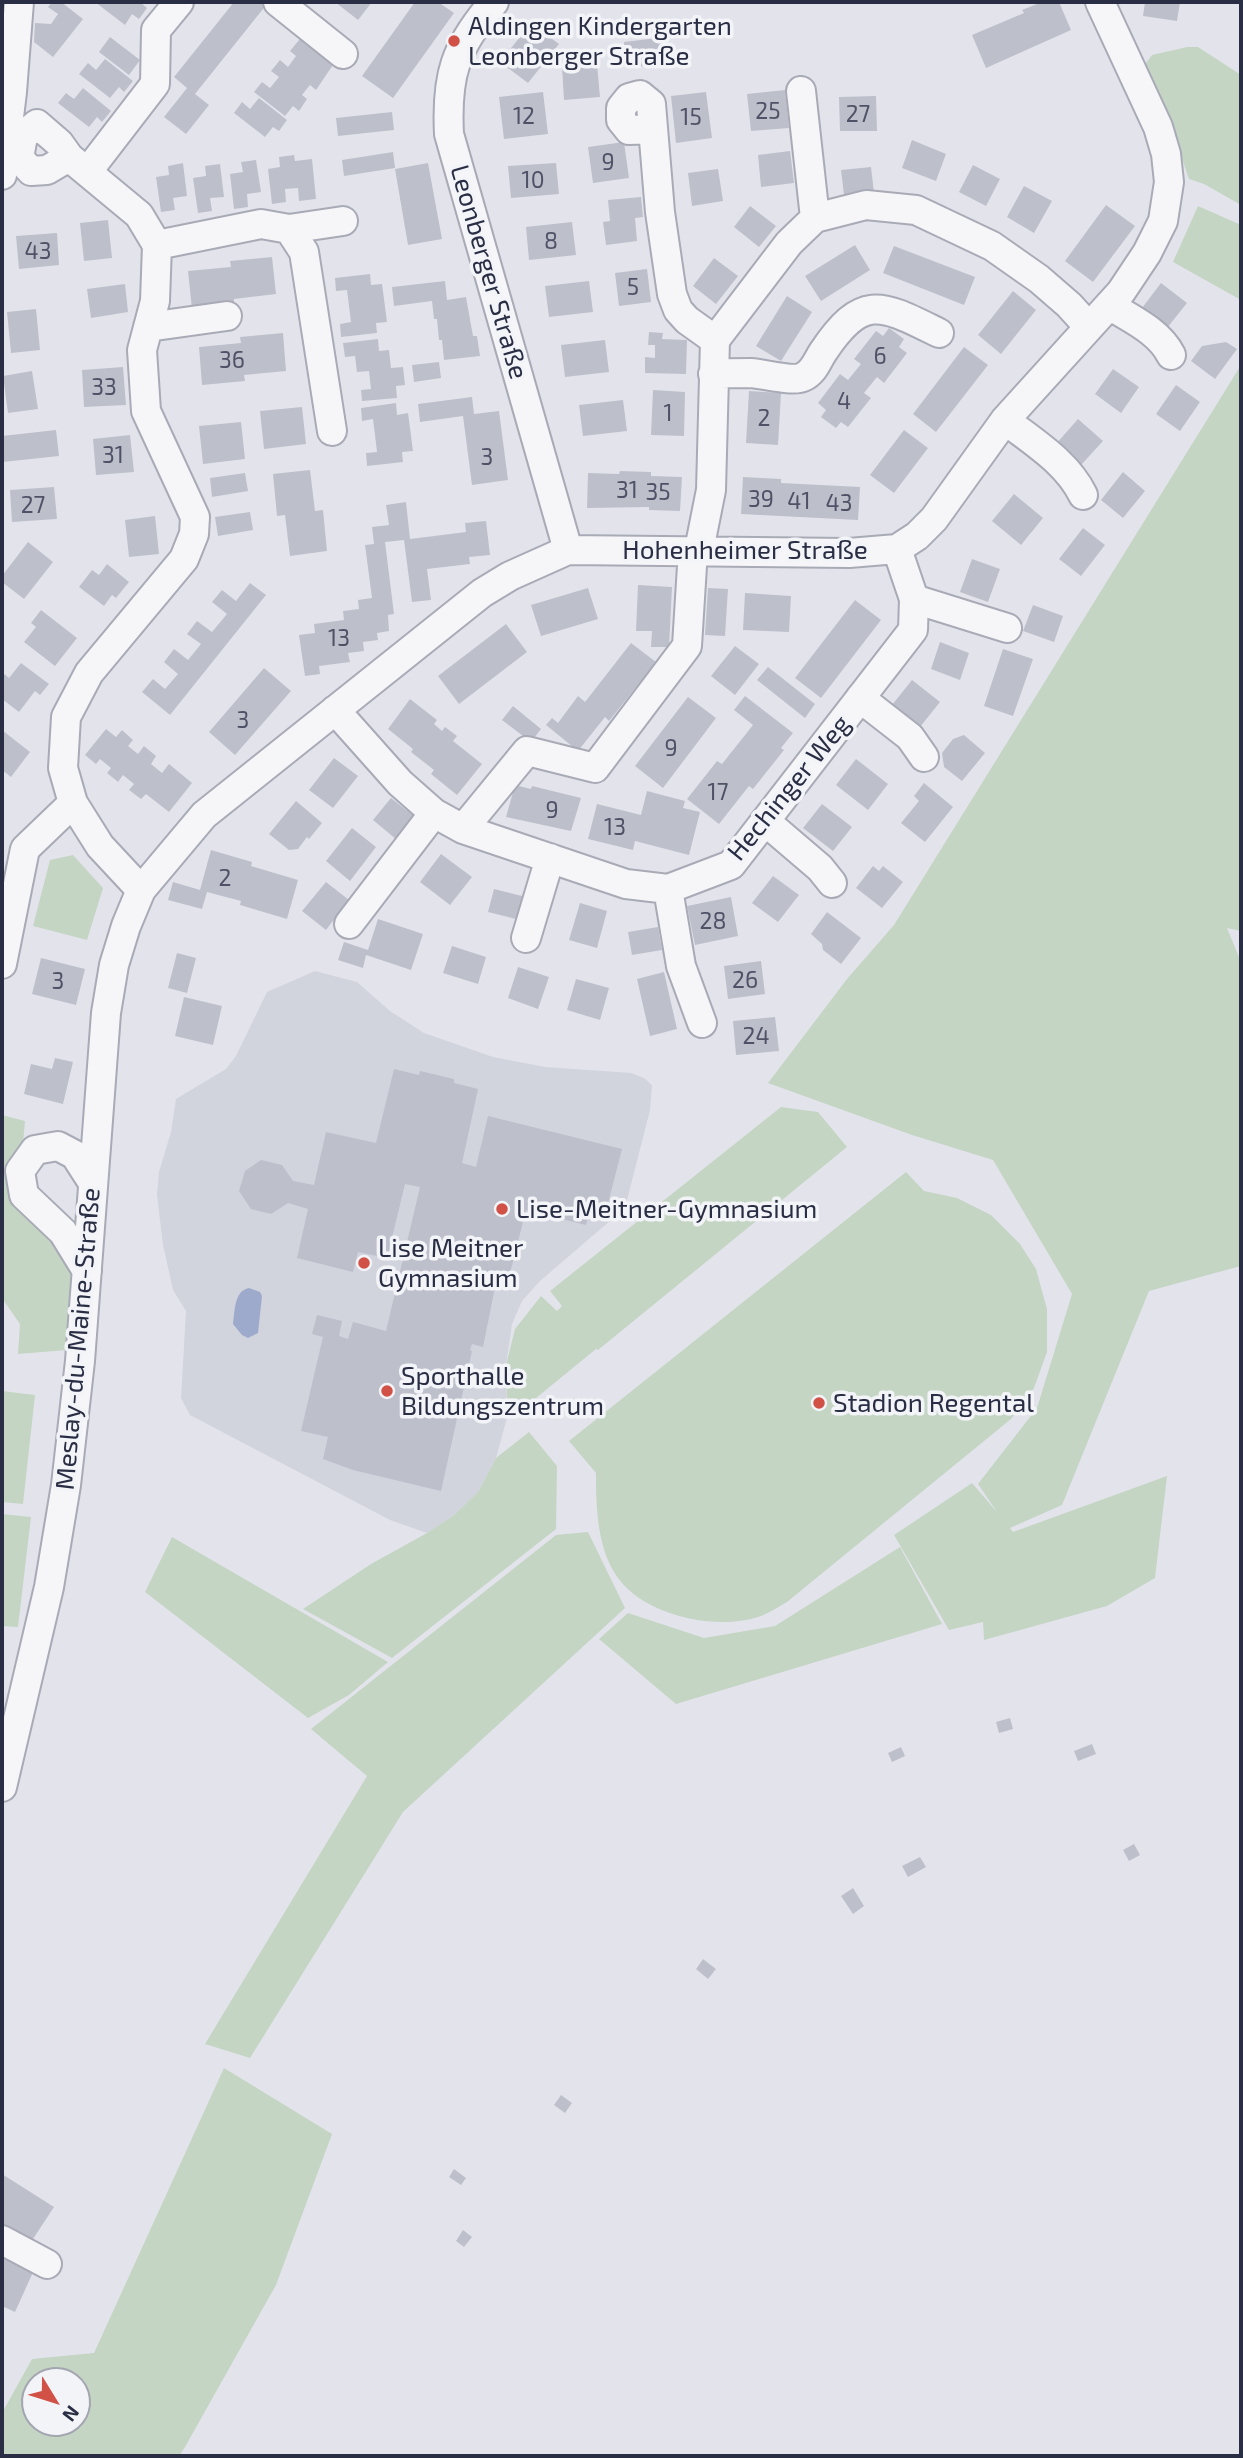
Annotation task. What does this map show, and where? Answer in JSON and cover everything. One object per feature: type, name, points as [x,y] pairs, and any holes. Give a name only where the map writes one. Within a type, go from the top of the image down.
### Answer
[{"type":"street","points":[[2,174],[19,2]]},
{"type":"street","points":[[141,890],[100,846],[73,803],[63,768],[66,717],[89,673],[184,559],[194,534],[195,517],[146,411],[142,350],[155,302],[157,245],[139,215],[79,164],[155,84],[156,30],[179,2]]},
{"type":"street","points":[[278,2],[343,54]]},
{"type":"street","name":"Leonberger Straße","points":[[494,2],[465,38],[456,62],[449,86],[449,134],[568,550]]},
{"type":"street","name":"Hohenheimer Straße","points":[[141,890],[204,816],[482,593],[510,576],[568,550],[849,553],[897,549],[917,536],[934,519],[1005,420],[1135,273],[1163,221],[1169,182],[1166,154],[1158,127],[1100,2]]},
{"type":"street","points":[[800,92],[815,218]]},
{"type":"street","points":[[653,129],[660,212],[672,293],[678,310],[687,320],[715,340]]},
{"type":"street","points":[[463,829],[527,751],[595,768],[687,646],[696,550],[711,490],[715,340],[789,243],[815,218],[866,205],[916,209],[1008,255],[1069,305],[1089,327]]},
{"type":"street","points":[[157,245],[261,224],[289,229],[343,221]]},
{"type":"street","points":[[289,229],[304,252],[332,431]]},
{"type":"street","points":[[1109,305],[1157,336],[1166,344],[1171,355]]},
{"type":"street","points":[[713,373],[753,373],[800,379],[812,372],[823,351],[844,325],[858,314],[874,308],[900,313],[939,333]]},
{"type":"street","points":[[148,327],[227,316]]},
{"type":"street","points":[[1005,420],[1063,467],[1083,495]]},
{"type":"street","name":"Hechinger Weg","points":[[335,710],[400,783],[434,813],[463,829],[626,884],[668,889],[731,865],[913,631],[914,599],[897,549]]},
{"type":"street","points":[[914,599],[1007,628]]},
{"type":"street","points":[[860,698],[910,737],[923,757]]},
{"type":"street","points":[[2,964],[25,849],[73,803]]},
{"type":"street","points":[[349,925],[434,813]]},
{"type":"street","points":[[765,821],[820,868],[832,883]]},
{"type":"street","points":[[526,938],[550,858]]},
{"type":"street","points":[[668,889],[681,966],[702,1023]]},
{"type":"street","name":"Meslay-du-Maine-Straße","points":[[2,1787],[48,1587],[64,1498],[80,1361],[106,1013],[111,980],[126,926],[141,890]]},
{"type":"street","points":[[87,1271],[62,1232],[24,1195],[20,1171],[35,1150],[58,1146],[75,1155],[93,1183]]},
{"type":"street","points":[[2,2240],[47,2264]]},
{"type":"shaded area","name":"Lise Meitner Gymnasium","points":[[315,971],[357,982],[390,1011],[424,1033],[493,1057],[545,1067],[631,1073],[644,1078],[652,1085],[650,1110],[625,1208],[540,1281],[522,1301],[512,1324],[506,1365],[507,1418],[496,1458],[478,1492],[454,1515],[427,1533],[390,1520],[190,1415],[181,1398],[186,1311],[173,1290],[163,1245],[157,1195],[159,1172],[171,1132],[176,1099],[226,1069],[236,1056],[267,992]]},
{"type":"green space","points":[[1198,47],[1241,75],[1241,205],[1204,184],[1189,179],[1171,126],[1143,67],[1152,55]]},
{"type":"green space","points":[[1198,206],[1241,225],[1241,300],[1173,262]]},
{"type":"green space","points":[[1241,365],[1241,931],[1227,928],[1241,962],[1241,1266],[1149,1291],[1062,1505],[1010,1528],[1013,1532],[1167,1476],[1155,1578],[1107,1606],[984,1640],[983,1622],[949,1630],[894,1535],[972,1483],[997,1512],[978,1484],[1037,1408],[1072,1294],[993,1160],[912,1135],[768,1083],[847,979],[894,925]]},
{"type":"green space","points":[[73,855],[103,888],[87,940],[33,926],[50,860]]},
{"type":"green space","points":[[781,1107],[818,1112],[847,1147],[519,1412],[507,1398],[506,1365],[515,1329],[541,1296],[557,1311],[562,1306],[550,1291]]},
{"type":"green space","points":[[2,1115],[25,1121],[18,1202],[72,1262],[67,1350],[18,1354],[20,1324],[2,1298]]},
{"type":"green space","name":"Stadion Regental","points":[[906,1172],[924,1191],[957,1198],[991,1215],[1020,1244],[1036,1269],[1047,1309],[1047,1352],[1034,1388],[1011,1419],[787,1602],[769,1612],[740,1621],[700,1620],[659,1609],[641,1599],[626,1587],[608,1561],[599,1524],[596,1473],[569,1441]]},
{"type":"green space","points":[[2,1391],[35,1395],[23,1504],[2,1502]]},
{"type":"green space","points":[[529,1432],[557,1466],[556,1529],[392,1658],[303,1609],[371,1564],[454,1515],[478,1492],[496,1458]]},
{"type":"green space","points":[[2,1514],[31,1517],[18,1627],[2,1626]]},
{"type":"green space","points":[[588,1532],[625,1608],[403,1812],[250,2058],[205,2044],[367,1776],[311,1729],[556,1535]]},
{"type":"green space","points":[[172,1537],[388,1662],[349,1695],[308,1718],[145,1592]]},
{"type":"green space","points":[[900,1547],[942,1624],[676,1704],[599,1639],[628,1613],[704,1638],[775,1626]]},
{"type":"green space","points":[[224,2068],[332,2134],[276,2285],[179,2456],[2,2456],[2,2413],[21,2379],[21,2437],[91,2437],[91,2367],[28,2367],[32,2359],[94,2353]]},
{"type":"water","points":[[249,1288],[260,1292],[262,1296],[258,1333],[248,1338],[233,1324],[238,1297]]},
{"type":"building","points":[[52,2],[61,2],[83,19],[53,57],[34,42],[35,23],[51,24],[58,14],[48,7]]},
{"type":"building","points":[[95,2],[140,2],[147,8],[139,19],[132,14],[125,25]]},
{"type":"building","points":[[234,2],[267,4],[195,94],[209,105],[186,134],[164,117],[187,88],[174,77]]},
{"type":"building","points":[[335,2],[372,2],[358,20]]},
{"type":"building","points":[[415,2],[438,2],[454,13],[393,98],[362,76]]},
{"type":"building","points":[[1042,2],[1059,2],[1071,30],[986,68],[972,35],[1024,13],[1022,10]]},
{"type":"building","points":[[1145,2],[1180,2],[1177,21],[1143,16]]},
{"type":"building","points":[[531,23],[559,44],[528,83],[500,62]]},
{"type":"building","points":[[304,34],[337,59],[316,90],[310,85],[302,95],[307,99],[299,111],[293,106],[285,116],[254,92],[262,82],[270,88],[279,77],[271,71],[280,60],[288,67],[296,56],[290,51]]},
{"type":"building","points":[[110,37],[140,60],[129,75],[99,52]]},
{"type":"building","points":[[666,37],[669,63],[627,68],[624,42]]},
{"type":"building","points":[[105,59],[133,81],[124,92],[119,87],[110,98],[79,74],[88,63],[96,70]]},
{"type":"building","points":[[597,64],[600,97],[564,100],[562,67]]},
{"type":"building","points":[[83,88],[111,111],[102,122],[97,117],[89,127],[58,103],[66,93],[74,99]]},
{"type":"building","points":[[785,90],[789,128],[751,131],[747,94]]},
{"type":"building","points":[[543,92],[548,134],[504,139],[499,97]]},
{"type":"building","points":[[706,92],[712,138],[676,143],[671,96]]},
{"type":"building","points":[[876,96],[877,131],[840,131],[839,97]]},
{"type":"building","points":[[259,98],[287,120],[279,131],[273,127],[265,137],[234,113],[242,102],[250,109]]},
{"type":"building","points":[[392,112],[394,130],[338,136],[336,118]]},
{"type":"building","points":[[912,140],[946,154],[936,181],[902,168]]},
{"type":"building","points":[[624,142],[629,178],[593,183],[588,147]]},
{"type":"building","points":[[790,151],[794,183],[761,187],[758,155]]},
{"type":"building","points":[[393,152],[395,168],[344,176],[342,160]]},
{"type":"building","points":[[294,155],[295,161],[312,159],[316,199],[299,201],[298,188],[285,189],[286,202],[272,204],[268,169],[280,167],[279,157]]},
{"type":"building","points":[[256,160],[261,192],[247,194],[248,207],[234,209],[230,174],[243,172],[241,162]]},
{"type":"building","points":[[183,163],[187,196],[173,198],[175,210],[161,212],[156,177],[169,175],[168,166]]},
{"type":"building","points":[[428,163],[442,239],[408,245],[395,169]]},
{"type":"building","points":[[556,163],[559,194],[511,198],[508,166]]},
{"type":"building","points":[[220,164],[224,197],[210,198],[212,211],[198,213],[193,178],[206,176],[205,166]]},
{"type":"building","points":[[973,165],[1000,179],[986,206],[959,192]]},
{"type":"building","points":[[871,167],[874,193],[844,195],[841,170]]},
{"type":"building","points":[[718,169],[723,201],[692,206],[688,173]]},
{"type":"building","points":[[1024,186],[1052,201],[1034,233],[1007,217]]},
{"type":"building","points":[[641,197],[643,217],[635,218],[637,241],[606,245],[603,222],[610,221],[608,200]]},
{"type":"building","points":[[1106,205],[1135,226],[1093,282],[1065,261]]},
{"type":"building","points":[[750,206],[776,226],[759,247],[734,227]]},
{"type":"building","points":[[108,220],[112,258],[84,261],[80,223]]},
{"type":"building","points":[[572,222],[576,255],[529,260],[526,227]]},
{"type":"building","points":[[57,233],[59,265],[19,269],[16,236]]},
{"type":"building","points":[[855,245],[870,270],[821,301],[805,276]]},
{"type":"building","points":[[894,246],[975,277],[964,305],[883,273]]},
{"type":"building","points":[[272,257],[276,294],[234,299],[234,305],[192,309],[188,271],[231,267],[230,261]]},
{"type":"building","points":[[714,258],[738,276],[716,304],[693,286]]},
{"type":"building","points":[[647,269],[651,302],[619,306],[615,273]]},
{"type":"building","points":[[370,274],[371,285],[382,284],[387,322],[376,323],[377,333],[341,337],[340,324],[351,322],[347,290],[336,291],[335,278]]},
{"type":"building","points":[[445,281],[447,300],[466,297],[473,336],[477,336],[480,356],[444,360],[432,301],[394,306],[392,287]]},
{"type":"building","points":[[589,281],[593,312],[549,317],[545,286]]},
{"type":"building","points":[[1161,283],[1187,303],[1167,328],[1142,308]]},
{"type":"building","points":[[125,284],[128,312],[91,318],[87,289]]},
{"type":"building","points":[[1013,291],[1036,310],[1001,354],[978,335]]},
{"type":"building","points":[[787,296],[812,312],[781,361],[756,346]]},
{"type":"building","points":[[36,309],[40,350],[11,353],[7,312]]},
{"type":"building","points":[[889,328],[904,339],[899,347],[907,353],[884,383],[877,377],[864,393],[871,398],[848,427],[841,422],[836,428],[821,417],[826,410],[818,403],[840,374],[848,380],[861,364],[854,359],[876,331],[883,336]]},
{"type":"building","points":[[649,332],[663,333],[662,339],[687,340],[686,374],[645,373],[645,357],[655,358],[655,345],[648,345]]},
{"type":"building","points":[[283,333],[286,371],[244,375],[245,381],[202,385],[199,347],[241,343],[240,337]]},
{"type":"building","points":[[378,339],[379,351],[389,350],[391,368],[403,367],[405,385],[396,386],[397,398],[362,401],[361,390],[371,389],[369,371],[357,372],[355,356],[345,357],[343,343]]},
{"type":"building","points":[[605,340],[609,372],[565,377],[561,345]]},
{"type":"building","points":[[1226,342],[1237,349],[1215,379],[1191,361],[1202,346]]},
{"type":"building","points":[[964,347],[988,365],[936,432],[913,414]]},
{"type":"building","points":[[439,362],[441,378],[414,382],[412,365]]},
{"type":"building","points":[[123,367],[126,405],[84,407],[82,370]]},
{"type":"building","points":[[1113,369],[1139,387],[1121,413],[1095,394]]},
{"type":"building","points":[[32,371],[38,409],[8,413],[3,376]]},
{"type":"building","points":[[1176,385],[1200,402],[1180,431],[1156,414]]},
{"type":"building","points":[[653,390],[685,392],[684,436],[651,435]]},
{"type":"building","points":[[749,391],[781,393],[778,445],[746,443]]},
{"type":"building","points":[[472,397],[474,414],[499,411],[508,480],[472,485],[463,416],[420,422],[418,404]]},
{"type":"building","points":[[623,400],[627,431],[583,436],[579,405]]},
{"type":"building","points":[[396,403],[397,415],[408,413],[413,451],[402,452],[403,462],[367,466],[366,453],[377,452],[373,419],[362,421],[361,408]]},
{"type":"building","points":[[302,407],[306,444],[264,449],[260,411]]},
{"type":"building","points":[[1078,419],[1103,441],[1081,465],[1056,444]]},
{"type":"building","points":[[241,422],[245,459],[203,464],[199,426]]},
{"type":"building","points":[[56,430],[59,456],[3,462],[2,436]]},
{"type":"building","points":[[904,430],[928,448],[894,493],[870,475]]},
{"type":"building","points":[[130,435],[134,472],[96,475],[93,439]]},
{"type":"building","points":[[310,470],[315,511],[323,510],[327,551],[290,556],[285,515],[277,516],[273,474]]},
{"type":"building","points":[[620,471],[682,477],[680,511],[649,510],[649,507],[587,508],[588,473],[619,474]]},
{"type":"building","points":[[1123,472],[1145,491],[1123,518],[1101,500]]},
{"type":"building","points":[[245,473],[248,491],[212,497],[210,478]]},
{"type":"building","points":[[743,477],[781,479],[781,483],[860,487],[858,520],[741,514]]},
{"type":"building","points":[[54,487],[57,519],[12,522],[10,490]]},
{"type":"building","points":[[1014,494],[1043,518],[1021,545],[992,521]]},
{"type":"building","points":[[406,502],[410,539],[466,532],[465,523],[486,521],[490,555],[469,557],[470,564],[427,569],[431,600],[412,602],[404,540],[385,542],[394,614],[388,615],[389,631],[377,633],[378,640],[363,642],[364,651],[348,653],[350,662],[319,666],[320,674],[305,676],[299,635],[315,633],[314,624],[344,620],[343,611],[359,609],[358,600],[372,598],[365,545],[374,544],[372,527],[389,525],[386,505]]},
{"type":"building","points":[[250,512],[253,530],[218,536],[215,517]]},
{"type":"building","points":[[155,516],[159,554],[129,557],[125,520]]},
{"type":"building","points":[[1083,528],[1105,545],[1081,576],[1059,559]]},
{"type":"building","points":[[28,542],[53,562],[24,599],[2,582],[2,576]]},
{"type":"building","points":[[972,559],[1000,569],[988,602],[960,592]]},
{"type":"building","points":[[107,564],[129,582],[116,598],[112,595],[104,606],[79,587],[92,570],[99,575]]},
{"type":"building","points":[[250,583],[266,595],[170,715],[142,692],[153,679],[165,689],[178,674],[164,662],[174,649],[188,660],[201,644],[187,634],[197,621],[212,632],[227,614],[212,602],[222,590],[236,601]]},
{"type":"building","points":[[638,585],[672,587],[669,647],[651,647],[652,631],[636,631]]},
{"type":"building","points":[[588,588],[598,619],[541,636],[531,605]]},
{"type":"building","points":[[708,588],[728,589],[725,636],[705,635]]},
{"type":"building","points":[[745,593],[791,596],[789,632],[743,630]]},
{"type":"building","points":[[855,600],[881,620],[821,698],[795,678]]},
{"type":"building","points":[[1033,605],[1063,616],[1054,642],[1023,631]]},
{"type":"building","points":[[41,610],[77,638],[55,666],[24,642],[36,627],[31,623]]},
{"type":"building","points":[[506,624],[527,652],[459,704],[438,676]]},
{"type":"building","points":[[940,642],[969,653],[960,680],[931,669]]},
{"type":"building","points":[[631,643],[656,662],[609,721],[605,717],[578,751],[546,725],[552,718],[558,723],[578,696],[585,702]]},
{"type":"building","points":[[735,646],[759,664],[735,695],[711,676]]},
{"type":"building","points":[[1003,649],[1033,659],[1013,716],[984,706]]},
{"type":"building","points":[[21,663],[49,684],[40,695],[35,691],[19,712],[2,699],[2,672],[9,678]]},
{"type":"building","points":[[768,667],[815,704],[805,718],[757,680]]},
{"type":"building","points":[[264,668],[291,691],[235,755],[209,732]]},
{"type":"building","points":[[912,680],[940,702],[920,727],[892,705]]},
{"type":"building","points":[[745,696],[793,733],[781,748],[784,750],[753,789],[749,786],[719,824],[687,799],[717,761],[722,764],[753,725],[734,710]]},
{"type":"building","points":[[688,697],[716,718],[663,788],[635,766]]},
{"type":"building","points":[[410,699],[437,720],[434,724],[442,731],[445,727],[457,736],[453,741],[482,764],[457,795],[431,774],[434,770],[411,752],[413,749],[388,729]]},
{"type":"building","points":[[513,706],[541,729],[531,742],[502,720]]},
{"type":"building","points":[[106,729],[116,737],[122,730],[133,740],[128,746],[138,754],[144,746],[156,756],[151,764],[162,773],[169,764],[192,783],[169,812],[146,794],[141,799],[129,790],[134,784],[123,775],[118,782],[107,773],[111,768],[100,759],[96,764],[85,755]]},
{"type":"building","points":[[2,730],[30,752],[11,777],[2,770]]},
{"type":"building","points":[[964,735],[985,753],[962,781],[944,767],[942,753],[953,739]]},
{"type":"building","points":[[334,758],[358,776],[333,808],[309,790]]},
{"type":"building","points":[[856,759],[888,784],[868,810],[836,785]]},
{"type":"building","points":[[924,783],[953,807],[925,842],[901,823],[919,801],[914,796]]},
{"type":"building","points":[[515,785],[531,789],[532,786],[581,798],[571,831],[506,817]]},
{"type":"building","points":[[647,791],[685,801],[683,808],[700,812],[689,855],[635,841],[633,850],[588,839],[597,804],[641,815]]},
{"type":"building","points":[[391,798],[415,817],[397,840],[373,820]]},
{"type":"building","points":[[296,801],[322,823],[298,849],[289,850],[269,834]]},
{"type":"building","points":[[822,804],[852,827],[833,851],[803,828]]},
{"type":"building","points":[[352,828],[376,847],[350,881],[326,861]]},
{"type":"building","points":[[211,850],[298,880],[287,919],[240,905],[241,901],[207,892],[202,909],[168,900],[173,882],[200,890]]},
{"type":"building","points":[[441,854],[472,877],[450,905],[420,882]]},
{"type":"building","points":[[873,866],[879,871],[883,866],[903,882],[882,908],[856,888]]},
{"type":"building","points":[[773,876],[799,895],[778,922],[752,903]]},
{"type":"building","points":[[326,882],[349,900],[326,930],[302,911]]},
{"type":"building","points":[[494,889],[526,897],[520,920],[488,912]]},
{"type":"building","points":[[731,897],[738,936],[695,945],[687,906]]},
{"type":"building","points":[[580,903],[607,911],[597,948],[569,940]]},
{"type":"building","points":[[827,912],[861,938],[841,964],[823,950],[822,944],[811,934]]},
{"type":"building","points":[[378,919],[423,934],[411,970],[366,955],[363,968],[338,960],[344,942],[368,950]]},
{"type":"building","points":[[658,927],[662,950],[632,955],[628,932]]},
{"type":"building","points":[[452,946],[486,957],[478,984],[443,973]]},
{"type":"building","points":[[177,953],[196,958],[187,993],[168,988]]},
{"type":"building","points":[[41,958],[85,969],[76,1005],[32,994]]},
{"type":"building","points":[[761,961],[765,994],[728,999],[724,966]]},
{"type":"building","points":[[518,967],[549,977],[538,1009],[508,998]]},
{"type":"building","points":[[664,972],[677,1029],[650,1036],[637,979]]},
{"type":"building","points":[[576,979],[609,988],[600,1020],[567,1010]]},
{"type":"building","points":[[184,997],[222,1006],[213,1045],[175,1036]]},
{"type":"building","points":[[775,1017],[779,1051],[736,1055],[733,1021]]},
{"type":"building","points":[[55,1058],[73,1062],[63,1104],[24,1094],[31,1064],[52,1069]]},
{"type":"building","name":"Lise-Meitner-Gymnasium","points":[[394,1069],[419,1075],[420,1071],[454,1079],[454,1083],[478,1089],[462,1163],[476,1167],[488,1116],[622,1149],[606,1211],[590,1207],[586,1225],[526,1210],[507,1285],[496,1282],[483,1347],[472,1344],[470,1350],[472,1351],[441,1491],[353,1470],[323,1459],[328,1437],[301,1431],[323,1337],[312,1334],[317,1315],[342,1321],[339,1336],[348,1339],[353,1322],[386,1331],[420,1187],[405,1184],[387,1258],[358,1252],[353,1272],[297,1258],[308,1209],[288,1203],[271,1214],[251,1209],[239,1191],[245,1171],[261,1160],[282,1165],[293,1181],[314,1185],[326,1132],[376,1143]]},
{"type":"building","points":[[1010,1718],[1013,1729],[999,1733],[996,1722]]},
{"type":"building","points":[[1092,1744],[1096,1754],[1078,1761],[1074,1751]]},
{"type":"building","points":[[901,1747],[905,1756],[892,1762],[888,1753]]},
{"type":"building","points":[[1134,1844],[1140,1855],[1129,1861],[1123,1850]]},
{"type":"building","points":[[920,1857],[926,1867],[908,1877],[902,1866]]},
{"type":"building","points":[[853,1888],[864,1906],[853,1914],[841,1896]]},
{"type":"building","points":[[703,1959],[716,1969],[708,1979],[696,1969]]},
{"type":"building","points":[[561,2095],[572,2103],[565,2113],[554,2105]]},
{"type":"building","points":[[454,2169],[466,2178],[461,2185],[449,2177]]},
{"type":"building","points":[[2,2174],[54,2207],[31,2242],[2,2223]]},
{"type":"building","points":[[463,2230],[472,2237],[464,2247],[456,2241]]},
{"type":"building","points":[[2,2255],[34,2270],[15,2312],[2,2306]]},
{"type":"place","name":"Aldingen Kindergarten Leonberger Straße","points":[[454,41]]},
{"type":"place","name":"Lise-Meitner-Gymnasium","points":[[502,1209]]},
{"type":"place","name":"Lise Meitner Gymnasium","points":[[364,1263]]},
{"type":"place","name":"Sporthalle Bildungszentrum","points":[[387,1391]]},
{"type":"place","name":"Stadion Regental","points":[[819,1403]]}]
